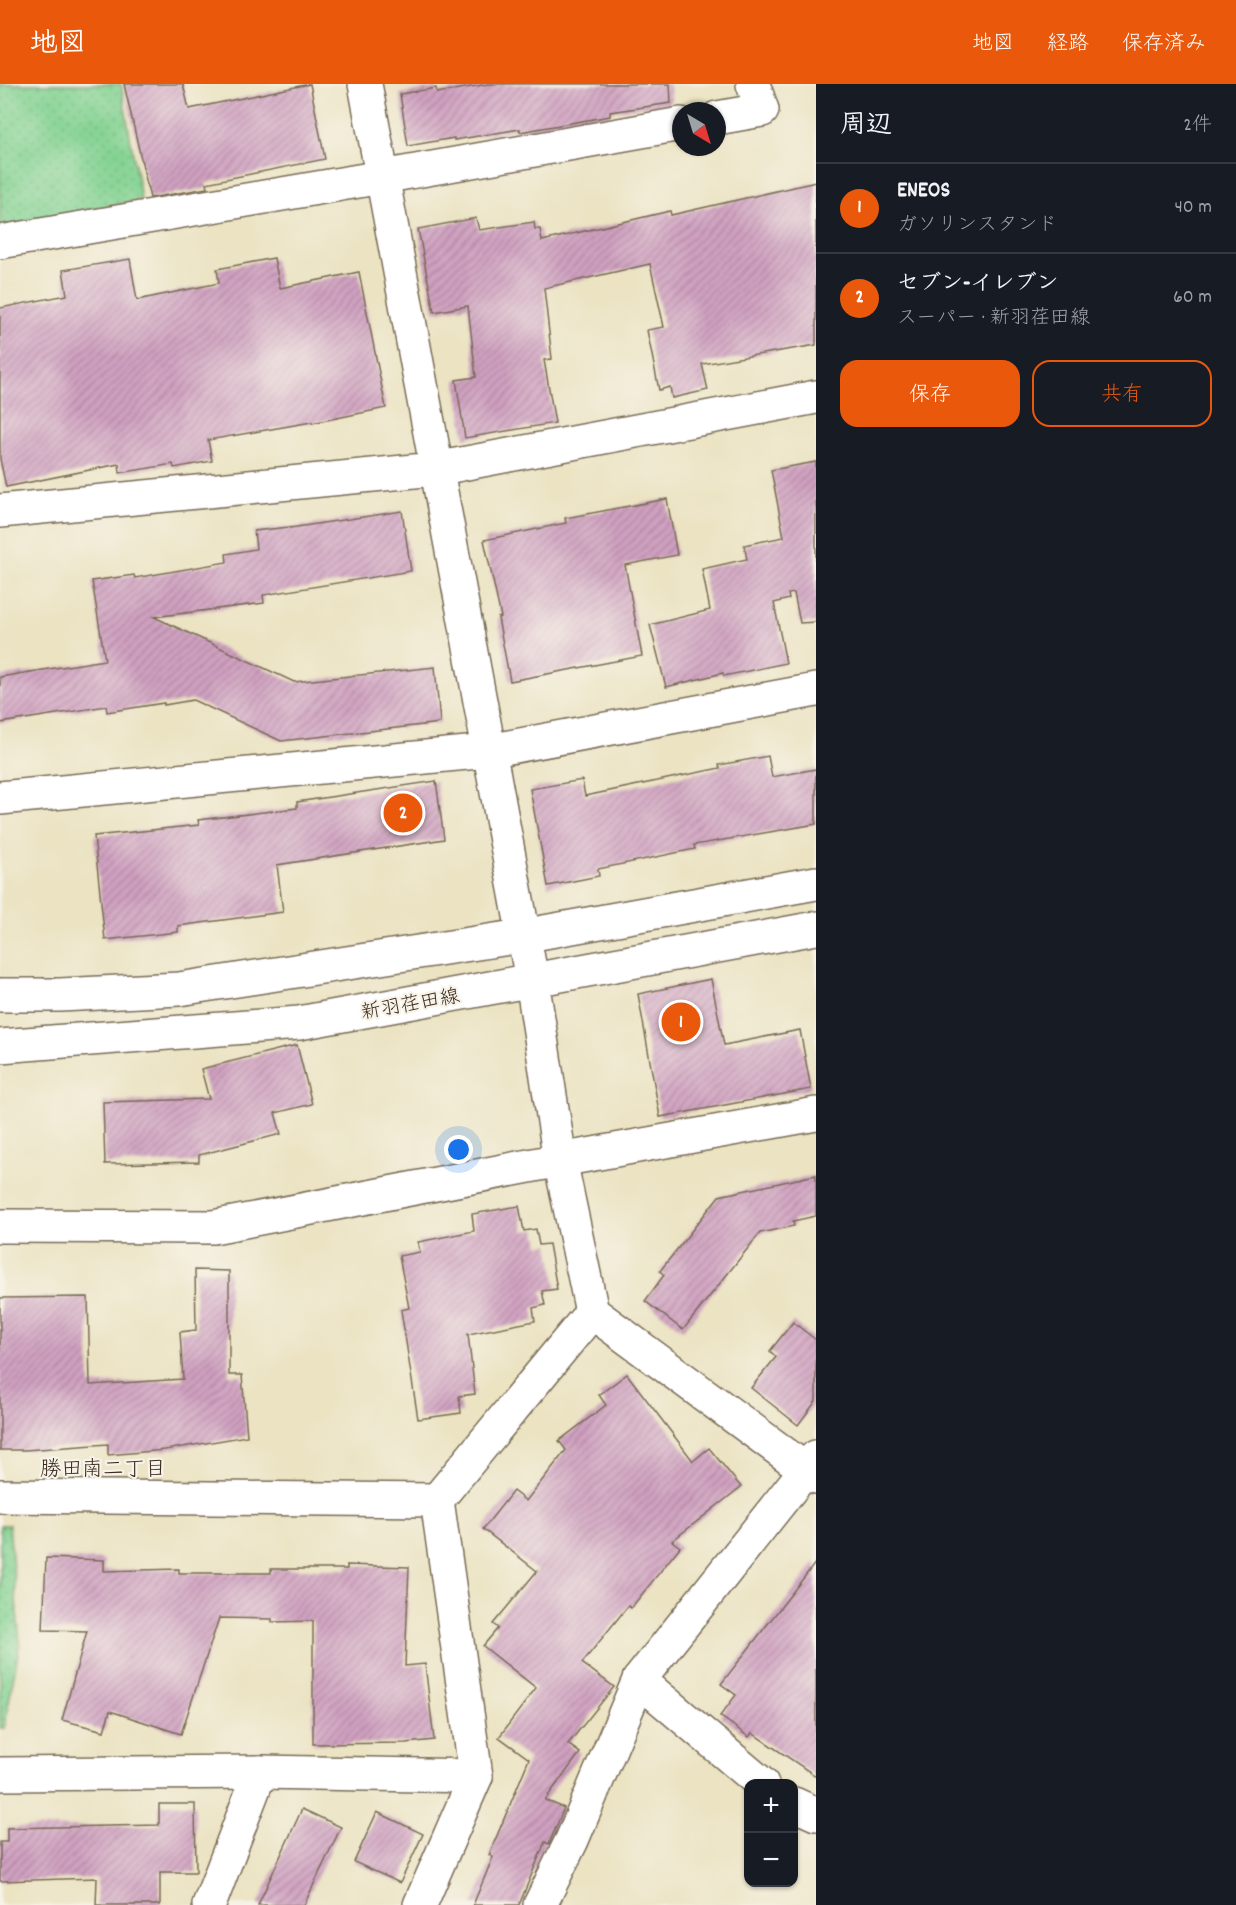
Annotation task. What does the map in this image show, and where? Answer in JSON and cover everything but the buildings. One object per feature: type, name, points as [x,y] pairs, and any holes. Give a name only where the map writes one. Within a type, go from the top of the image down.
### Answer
[{"type":"street","points":[[364,84],[532,980],[560,1160],[592,1312],[813,1468],[639,1680],[572,1840],[540,1905]]},
{"type":"street","points":[[726,116],[762,110],[753,84]]},
{"type":"street","points":[[0,242],[672,126]]},
{"type":"street","points":[[0,511],[435,469],[816,397]]},
{"type":"street","points":[[0,798],[488,751],[816,690]]},
{"type":"street","points":[[0,995],[60,995],[179,989],[522,936],[816,883]]},
{"type":"street","name":"新羽荏田線","points":[[0,1046],[299,1023],[816,928]]},
{"type":"street","points":[[0,1226],[213,1227],[560,1160],[816,1114]]},
{"type":"street","points":[[420,1905],[476,1776],[436,1500],[592,1312]]},
{"type":"street","points":[[0,1496],[436,1500]]},
{"type":"street","points":[[639,1680],[756,1779]]},
{"type":"street","points":[[0,1774],[260,1772],[476,1776]]},
{"type":"street","points":[[209,1905],[260,1772]]},
{"type":"street","points":[[798,1806],[816,1814]]},
{"type":"green space","points":[[0,84],[121,84],[141,200],[0,227]]},
{"type":"green space","points":[[0,1525],[9,1525],[20,1643],[4,1728],[0,1728]]},
{"type":"place","name":"セブン-イレブン","points":[[403,813]]},
{"type":"place","name":"ENEOS","points":[[681,1022]]},
{"type":"district","name":"勝田南二丁目","points":[[103,1468]]}]
